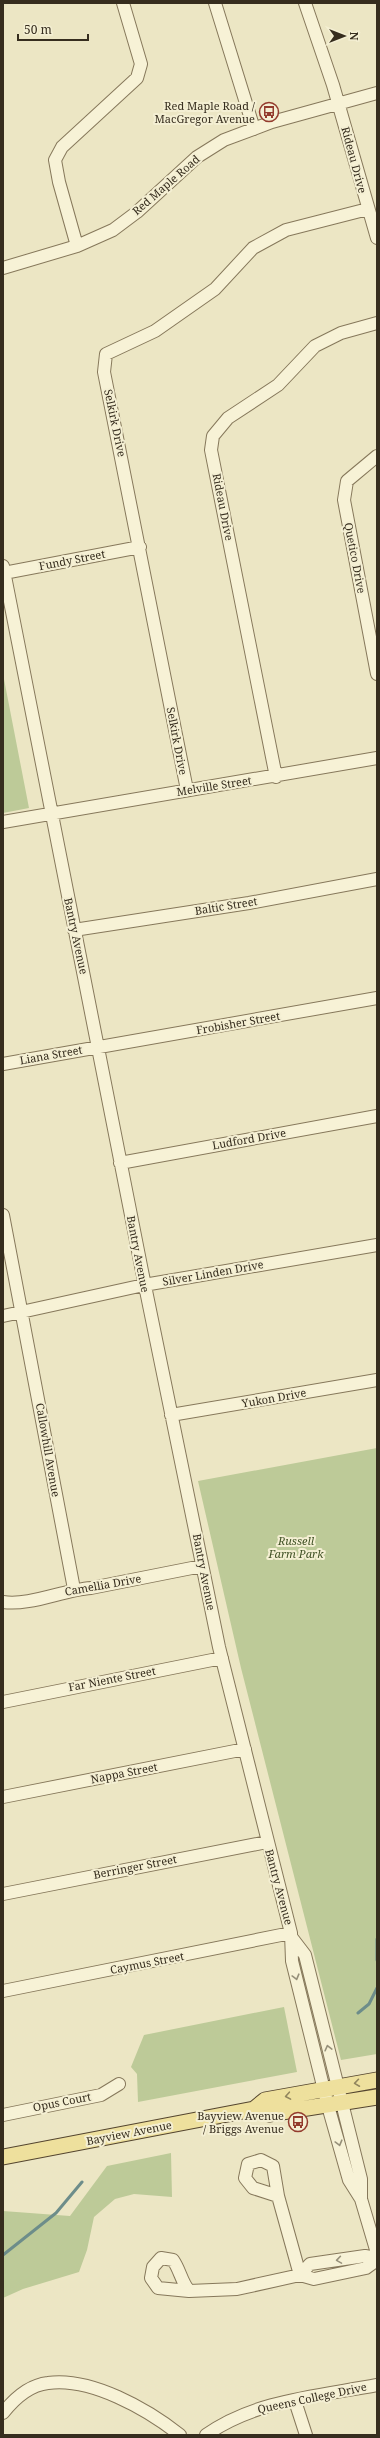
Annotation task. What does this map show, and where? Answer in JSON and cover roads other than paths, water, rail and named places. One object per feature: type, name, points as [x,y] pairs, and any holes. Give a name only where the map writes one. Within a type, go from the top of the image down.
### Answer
[{"type":"main road","name":"Bayview Avenue","points":[[3,2157],[254,2109],[265,2100],[377,2080]]},
{"type":"main road","name":"Bayview Avenue","points":[[254,2109],[269,2114],[377,2098]]},
{"type":"street","points":[[77,246],[58,182],[55,160],[62,147],[137,78],[141,64],[123,3]]},
{"type":"street","points":[[215,3],[254,128]]},
{"type":"street","name":"Rideau Drive","points":[[305,3],[339,104],[377,238]]},
{"type":"street","name":"Red Maple Road","points":[[3,268],[77,246],[113,230],[137,212],[197,157],[224,140],[254,128],[377,94]]},
{"type":"street","name":"Selkirk Drive","points":[[187,790],[140,546],[104,372],[106,354],[155,331],[215,289],[253,248],[286,230],[368,209]]},
{"type":"street","name":"Rideau Drive","points":[[276,777],[211,450],[213,436],[228,418],[278,385],[315,346],[340,333],[377,323]]},
{"type":"street","name":"Quetico Drive","points":[[377,456],[347,481],[344,500],[377,674]]},
{"type":"street","name":"Fundy Street","points":[[4,570],[140,546]]},
{"type":"street","name":"Bantry Avenue","points":[[4,570],[144,1285],[222,1658],[291,1935],[292,1961],[331,2087],[335,2105],[361,2179],[361,2199],[377,2253]]},
{"type":"street","name":"Melville Street","points":[[3,822],[187,790],[276,777],[377,758]]},
{"type":"street","name":"Baltic Street","points":[[74,930],[249,902],[377,879]]},
{"type":"street","name":"Frobisher Street","points":[[98,1047],[377,998]]},
{"type":"street","name":"Liana Street","points":[[3,1064],[98,1047]]},
{"type":"street","name":"Ludford Drive","points":[[120,1163],[377,1116]]},
{"type":"street","name":"Callowhill Avenue","points":[[3,1215],[74,1589]]},
{"type":"street","name":"Silver Linden Drive","points":[[3,1316],[144,1285],[377,1244]]},
{"type":"street","name":"Yukon Drive","points":[[172,1415],[377,1380]]},
{"type":"street","name":"Camellia Drive","points":[[3,1602],[22,1602],[74,1589],[91,1588],[202,1566]]},
{"type":"street","name":"Far Niente Street","points":[[3,1702],[222,1658]]},
{"type":"street","name":"Nappa Street","points":[[3,1797],[245,1749]]},
{"type":"street","name":"Berringer Street","points":[[3,1894],[267,1842]]},
{"type":"street","name":"Caymus Street","points":[[3,1991],[291,1935]]},
{"type":"street","name":"Opus Court","points":[[3,2115],[101,2095],[119,2084]]},
{"type":"street","points":[[278,2196],[300,2275]]},
{"type":"street","points":[[189,2291],[237,2289],[300,2275],[310,2264],[366,2256],[377,2259]]},
{"type":"street","points":[[3,2413],[22,2394],[48,2383],[70,2383],[91,2387],[147,2412],[180,2435]]},
{"type":"street","name":"Queens College Drive","points":[[206,2435],[244,2413],[268,2405],[377,2385]]},
{"type":"street","points":[[296,2401],[306,2435]]},
{"type":"waterway","points":[[377,1939],[377,1960]]},
{"type":"waterway","points":[[358,2013],[369,2004],[377,1988]]},
{"type":"waterway","points":[[3,2255],[56,2213],[82,2182]]},
{"type":"place","name":"Red Maple Road / MacGregor Avenue","points":[[269,112]]},
{"type":"place","name":"Bayview Avenue / Briggs Avenue","points":[[298,2122]]},
{"type":"park label","name":"Russell Farm Park","points":[[296,1547]]}]
